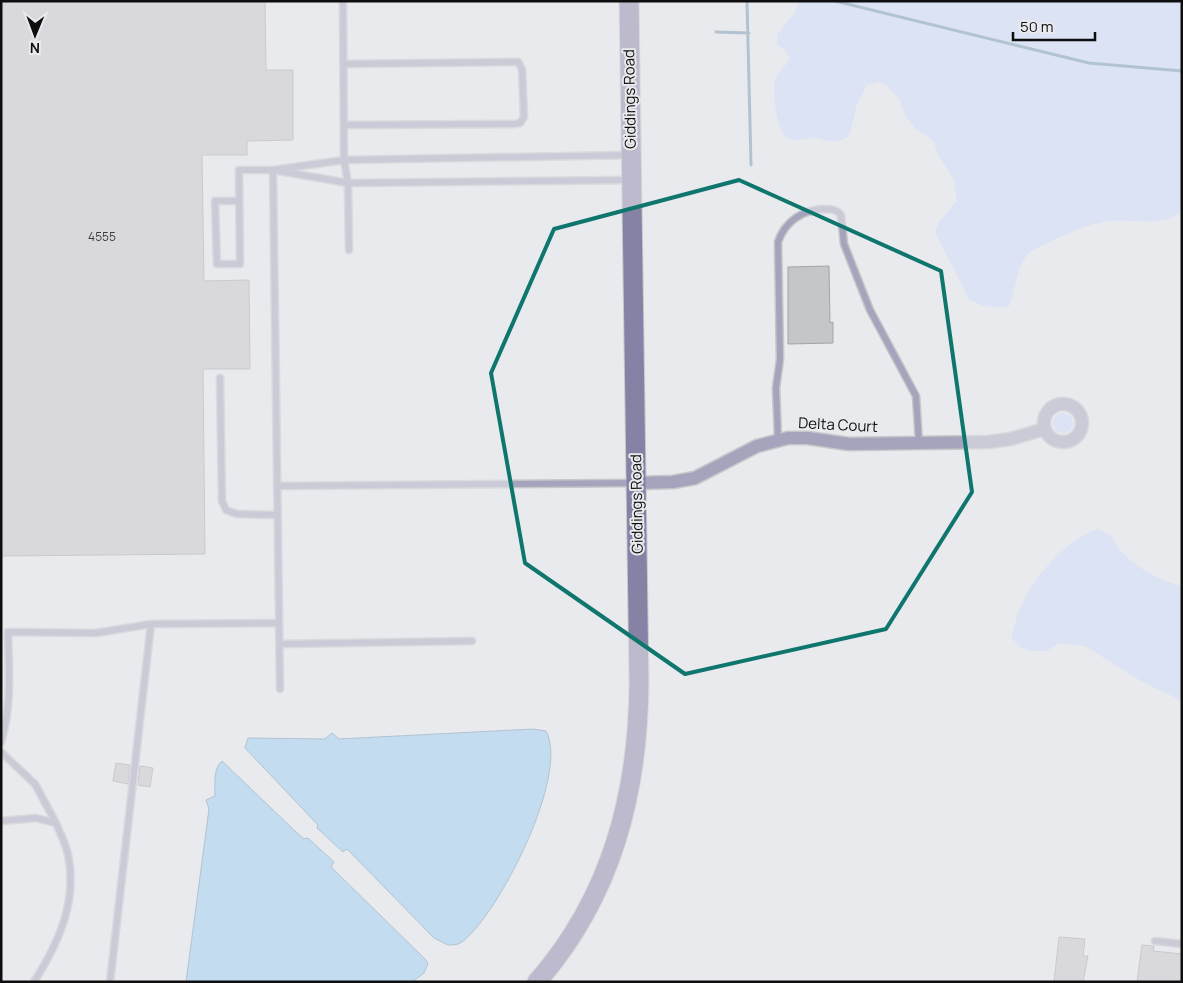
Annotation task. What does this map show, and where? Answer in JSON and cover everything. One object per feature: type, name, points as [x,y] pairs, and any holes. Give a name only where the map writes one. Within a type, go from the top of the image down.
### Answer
[{"type":"main road","name":"Giddings Road","points":[[537,982],[566,945],[592,900],[618,840],[630,793],[639,713],[629,1]]},
{"type":"street","name":"Delta Court","points":[[637,483],[673,482],[696,478],[757,446],[778,440],[808,438],[848,444],[1000,441],[1044,429]]},
{"type":"lane","points":[[343,1],[344,160],[348,183],[349,250]]},
{"type":"lane","points":[[344,64],[518,62],[522,69],[524,117],[515,124],[344,125]]},
{"type":"lane","points":[[240,200],[216,201],[217,264],[240,264],[240,200],[239,170],[273,170],[344,160],[631,155]]},
{"type":"lane","points":[[273,170],[348,183],[632,180]]},
{"type":"lane","points":[[273,170],[280,689]]},
{"type":"lane","points":[[778,440],[776,388],[780,359],[778,242],[783,232],[802,212],[833,209],[841,215],[844,244],[872,315],[916,396],[919,443]]},
{"type":"lane","points":[[220,378],[222,501],[226,510],[237,514],[278,515]]},
{"type":"lane","points":[[277,486],[637,483]]},
{"type":"lane","points":[[1,742],[6,725],[9,701],[8,632],[96,633],[151,624],[279,622]]},
{"type":"lane","points":[[110,982],[151,624]]},
{"type":"lane","points":[[280,644],[472,641]]},
{"type":"lane","points":[[1,752],[35,784],[56,823],[68,855],[70,902],[56,944],[34,982]]},
{"type":"lane","points":[[1,821],[36,818],[56,823]]},
{"type":"lane","points":[[1155,941],[1182,944]]},
{"type":"highlighted area","points":[[739,180],[941,271],[972,492],[886,629],[685,674],[525,563],[491,373],[554,229]]},
{"type":"shaded area","points":[[799,1],[1182,1],[1182,210],[1175,216],[1158,221],[1109,221],[1070,232],[1028,254],[1018,272],[1010,305],[995,307],[983,305],[969,299],[935,232],[939,222],[957,201],[954,179],[937,153],[934,141],[915,128],[905,115],[900,100],[885,84],[879,82],[867,85],[857,104],[850,134],[842,140],[814,138],[795,140],[784,135],[776,112],[774,87],[777,75],[789,59],[787,52],[777,44],[777,35],[795,12]]},
{"type":"shaded area","points":[[1063,413],[1070,416],[1073,423],[1070,430],[1063,433],[1056,430],[1053,423],[1056,416]]},
{"type":"shaded area","points":[[1098,529],[1111,535],[1123,553],[1140,568],[1161,579],[1182,586],[1182,701],[1141,681],[1085,646],[1059,643],[1047,651],[1031,651],[1020,647],[1011,637],[1022,604],[1037,579],[1064,549],[1086,534]]},
{"type":"shaded area","points":[[533,729],[546,731],[551,751],[548,778],[540,809],[527,842],[494,903],[477,927],[462,942],[453,945],[448,945],[434,938],[347,849],[343,852],[317,828],[318,825],[245,748],[248,738],[325,739],[332,733],[339,739]]},
{"type":"shaded area","points":[[222,761],[296,832],[304,839],[308,838],[334,862],[331,867],[425,959],[428,963],[424,973],[412,982],[186,982],[209,809],[206,800],[215,796],[216,772]]},
{"type":"building","points":[[1,1],[265,1],[266,70],[293,70],[293,140],[247,141],[247,155],[202,155],[204,281],[249,280],[250,369],[203,369],[205,554],[1,556]]},
{"type":"building","points":[[829,266],[830,323],[833,322],[833,343],[788,344],[788,267]]},
{"type":"building","points":[[116,763],[130,765],[128,784],[113,781]]},
{"type":"building","points":[[140,766],[153,768],[150,787],[138,785]]},
{"type":"building","points":[[1059,937],[1085,939],[1083,956],[1088,956],[1083,982],[1054,982]]},
{"type":"building","points":[[1142,945],[1154,946],[1153,951],[1182,954],[1182,982],[1137,982]]},
{"type":"waterway","points":[[747,1],[751,165]]},
{"type":"waterway","points":[[835,1],[1089,63],[1182,71]]},
{"type":"waterway","points":[[716,32],[749,33]]}]
